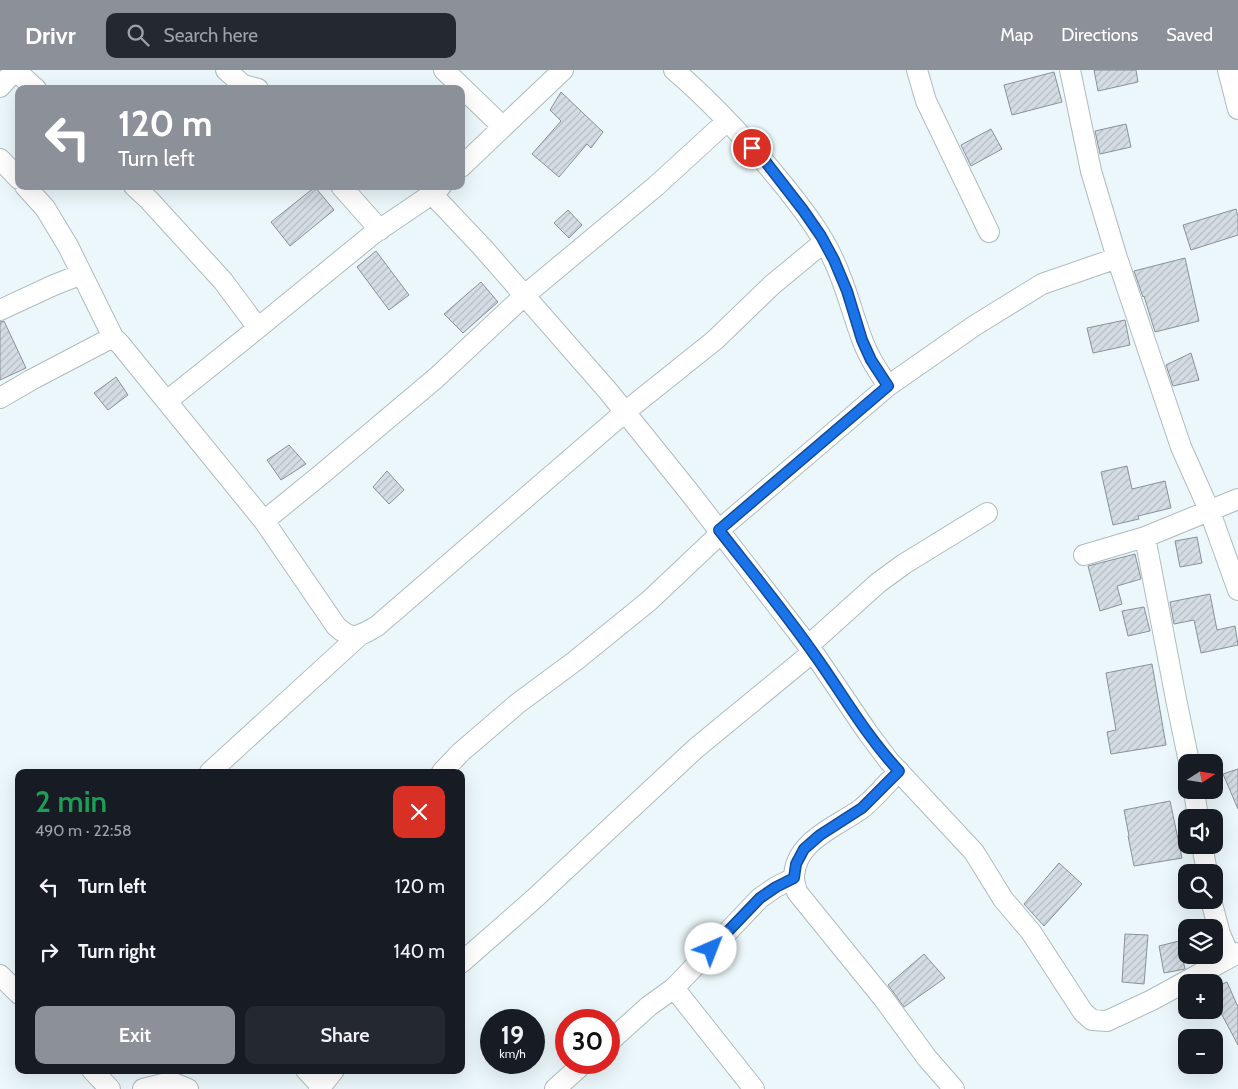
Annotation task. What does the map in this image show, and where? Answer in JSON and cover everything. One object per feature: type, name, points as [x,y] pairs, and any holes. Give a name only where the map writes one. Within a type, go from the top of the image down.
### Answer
[{"type":"street","points":[[0,87],[15,70],[32,85]]},
{"type":"street","points":[[226,70],[243,85]]},
{"type":"street","points":[[444,70],[460,85]]},
{"type":"street","points":[[465,163],[563,70]]},
{"type":"street","points":[[674,70],[698,90],[765,161],[803,210],[834,260],[847,291],[862,340],[871,360],[888,386]]},
{"type":"street","points":[[917,70],[926,100],[989,232]]},
{"type":"street","points":[[1070,70],[1091,171],[1117,258],[1181,447],[1210,512],[1238,590]]},
{"type":"street","points":[[1228,70],[1238,109]]},
{"type":"street","points":[[465,90],[503,126]]},
{"type":"street","points":[[264,521],[436,378],[525,295],[656,186],[727,121]]},
{"type":"street","points":[[0,159],[15,175]]},
{"type":"street","points":[[29,190],[45,208],[68,246],[113,337],[264,521],[336,626],[349,636],[361,634]]},
{"type":"street","points":[[138,190],[223,281],[258,328]]},
{"type":"street","points":[[345,190],[380,230]]},
{"type":"street","points":[[167,401],[380,230],[436,190],[483,248],[602,384],[720,531],[810,649],[889,760],[974,852],[1003,899],[1030,932],[1079,1007],[1092,1020],[1107,1021],[1152,1000],[1234,955],[1220,934],[1213,909]]},
{"type":"street","points":[[213,769],[361,634],[377,626],[625,412],[715,340],[772,285],[824,242]]},
{"type":"street","points":[[445,769],[518,704],[649,601],[720,531],[888,386],[974,326],[1042,284],[1117,258]]},
{"type":"street","points":[[0,310],[82,274]]},
{"type":"street","points":[[0,398],[113,337]]},
{"type":"street","points":[[1084,555],[1145,537],[1238,499]]},
{"type":"street","points":[[465,959],[534,899],[695,749],[810,649],[884,578],[988,513]]},
{"type":"street","points":[[1145,537],[1187,754]]},
{"type":"street","points":[[899,771],[862,808],[820,835],[804,849],[796,864],[794,878],[797,892],[883,998],[927,1058],[954,1089]]},
{"type":"street","points":[[620,1032],[649,1006],[674,988],[760,898],[794,878]]},
{"type":"street","points":[[0,975],[15,990]]},
{"type":"street","points":[[674,988],[754,1089]]},
{"type":"street","points":[[96,1074],[110,1089]]},
{"type":"street","points":[[309,1074],[320,1088],[331,1074]]},
{"type":"street","points":[[556,1089],[572,1074]]},
{"type":"street","points":[[143,1089],[171,1082],[188,1089]]},
{"type":"building","points":[[1094,70],[1136,70],[1138,82],[1098,91]]},
{"type":"building","points":[[1054,72],[1062,102],[1012,115],[1004,85]]},
{"type":"building","points":[[561,92],[603,132],[591,148],[587,144],[559,177],[532,154],[561,121],[550,110]]},
{"type":"building","points":[[1126,124],[1131,147],[1100,154],[1095,131]]},
{"type":"building","points":[[991,129],[1002,149],[971,166],[961,145]]},
{"type":"building","points":[[311,190],[317,190],[334,210],[290,246],[271,222]]},
{"type":"building","points":[[1236,209],[1238,235],[1191,250],[1183,225]]},
{"type":"building","points":[[568,210],[582,225],[569,238],[554,223]]},
{"type":"building","points":[[376,251],[409,295],[389,310],[357,267]]},
{"type":"building","points":[[1185,258],[1199,321],[1155,332],[1134,271]]},
{"type":"building","points":[[481,282],[498,302],[463,333],[444,314]]},
{"type":"building","points":[[1125,320],[1130,345],[1093,353],[1087,328]]},
{"type":"building","points":[[4,321],[26,368],[0,380],[0,322]]},
{"type":"building","points":[[1191,353],[1199,380],[1173,386],[1166,365]]},
{"type":"building","points":[[116,377],[128,395],[108,410],[94,393]]},
{"type":"building","points":[[289,445],[306,464],[281,480],[267,460]]},
{"type":"building","points":[[1127,466],[1132,489],[1165,481],[1171,508],[1138,516],[1139,519],[1113,525],[1101,472]]},
{"type":"building","points":[[387,471],[404,490],[389,504],[373,487]]},
{"type":"building","points":[[1197,537],[1202,563],[1180,567],[1175,541]]},
{"type":"building","points":[[1135,554],[1141,579],[1117,586],[1122,604],[1100,611],[1088,566]]},
{"type":"building","points":[[1210,594],[1217,630],[1235,626],[1238,645],[1201,653],[1194,620],[1174,624],[1170,602]]},
{"type":"building","points":[[1144,607],[1150,631],[1128,636],[1122,611]]},
{"type":"building","points":[[1152,664],[1166,745],[1111,754],[1107,732],[1116,730],[1106,673]]},
{"type":"building","points":[[1238,769],[1238,809],[1223,774]]},
{"type":"building","points":[[1170,801],[1178,839],[1178,854],[1181,854],[1182,858],[1134,866],[1124,810]]},
{"type":"building","points":[[1059,863],[1082,884],[1044,926],[1024,904]]},
{"type":"building","points":[[1125,934],[1148,935],[1144,984],[1122,982]]},
{"type":"building","points":[[1178,941],[1178,964],[1184,964],[1185,969],[1164,973],[1159,946]]},
{"type":"building","points":[[924,954],[945,978],[904,1007],[888,985]]},
{"type":"building","points":[[1227,982],[1238,1007],[1238,1045],[1223,1017],[1223,984]]},
{"type":"route","points":[[711,949],[760,898],[794,878],[796,864],[804,849],[820,835],[862,808],[899,771],[868,733],[813,652],[719,530],[888,386],[871,360],[862,340],[847,291],[821,236],[765,161],[752,148]]}]
